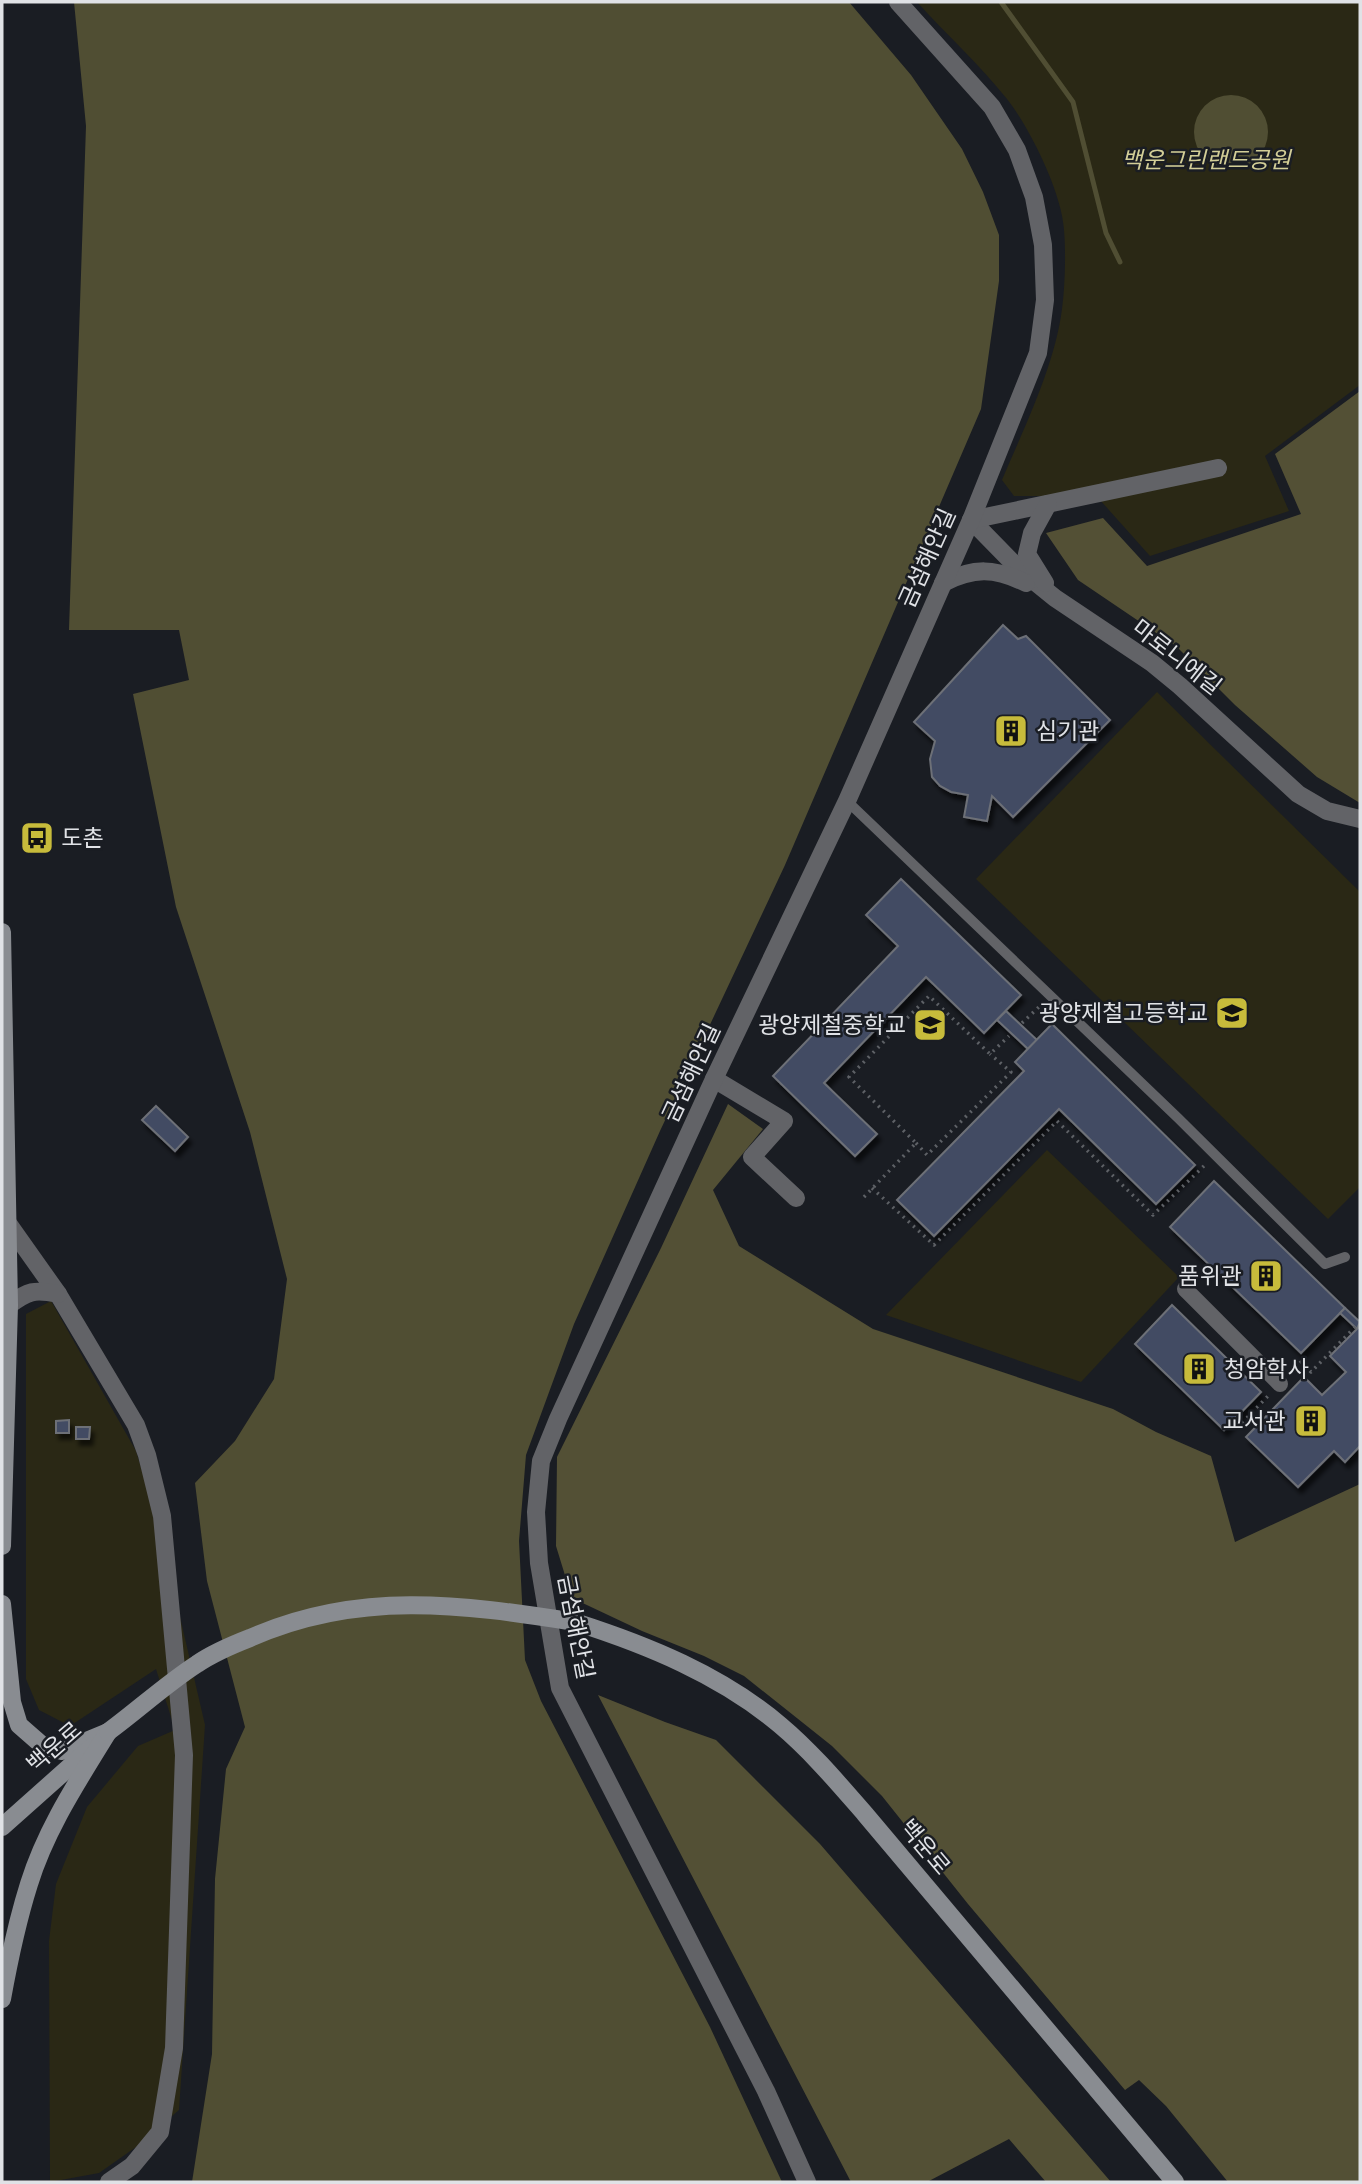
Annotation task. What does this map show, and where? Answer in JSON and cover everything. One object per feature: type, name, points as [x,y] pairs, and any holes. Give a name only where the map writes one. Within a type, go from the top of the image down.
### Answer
[{"type":"main road","points":[[2,932],[9,1305],[2,1546]]},
{"type":"main road","points":[[2,1604],[12,1702],[19,1725],[43,1746],[62,1751],[108,1732]]},
{"type":"main road","name":"백운로","points":[[2,1827],[108,1732],[198,1664],[289,1622],[365,1606],[446,1604],[575,1622],[618,1636],[688,1666],[779,1724],[822,1765],[865,1814],[1175,2182]]},
{"type":"main road","points":[[2,1999],[9,1958],[30,1882],[57,1819],[108,1732]]},
{"type":"street","name":"금섬해안길","points":[[807,2182],[766,2091],[560,1688],[539,1563],[536,1512],[541,1461],[558,1419],[714,1079],[847,801],[971,520],[1038,353],[1045,300],[1043,244],[1030,186],[1017,150],[992,107],[898,2]]},
{"type":"street","points":[[971,520],[1218,468]]},
{"type":"street","points":[[1048,504],[1032,533],[1027,554],[1055,598]]},
{"type":"street","name":"마로니에길","points":[[971,520],[1018,568],[1055,598],[1152,663],[1298,794],[1327,811],[1360,819]]},
{"type":"street","points":[[943,583],[963,573],[1006,574],[1055,598]]},
{"type":"street","points":[[714,1079],[784,1121],[752,1157],[796,1198]]},
{"type":"street","points":[[7,1222],[58,1294],[136,1425],[147,1455],[162,1516],[184,1755],[174,2048],[160,2132],[132,2166],[109,2182]]},
{"type":"street","points":[[1185,1289],[1280,1384]]},
{"type":"street","points":[[9,1305],[25,1293],[39,1290],[58,1294]]},
{"type":"lane","points":[[847,801],[1325,1264],[1345,1257]]},
{"type":"path","points":[[929,996],[1011,1072],[927,1155],[916,1143],[849,1077],[929,996]]},
{"type":"path","points":[[1022,1023],[1050,996]]},
{"type":"path","points":[[990,1054],[1009,1036]]},
{"type":"path","points":[[872,1188],[934,1245],[1057,1121],[1153,1215],[1215,1155]]},
{"type":"path","points":[[864,1197],[916,1143]]},
{"type":"path","points":[[1242,1423],[1301,1362],[1311,1372],[1360,1322]]},
{"type":"green space","name":"백운그린랜드공원","points":[[917,2],[1360,2],[1360,385],[1265,456],[1289,511],[1150,556],[1092,491],[1066,496],[1014,496],[1002,480],[1038,396],[1058,330],[1065,269],[1062,215],[1035,143],[1016,111],[986,74]]},
{"type":"green space","name":"광양제철고등학교","points":[[1157,692],[1360,892],[1360,1187],[1328,1219],[976,879]]},
{"type":"green space","points":[[1047,1150],[1179,1277],[1081,1382],[886,1315]]},
{"type":"green space","points":[[51,1301],[136,1451],[159,1526],[205,1725],[179,2110],[136,2147],[99,2173],[50,2182],[49,1941],[56,1884],[87,1807],[138,1746],[175,1730],[156,1669],[70,1726],[39,1710],[26,1679],[26,1314]]},
{"type":"shaded area","points":[[74,2],[849,2],[911,75],[962,149],[983,192],[999,235],[999,281],[981,409],[785,865],[660,1131],[574,1324],[526,1455],[519,1541],[525,1660],[541,1701],[710,2027],[782,2182],[192,2182],[212,2054],[215,1879],[226,1769],[245,1727],[207,1581],[195,1483],[235,1441],[274,1379],[287,1279],[250,1132],[176,907],[133,694],[189,680],[179,630],[69,630],[86,126]]},
{"type":"shaded area","points":[[1231,95],[1245,98],[1257,106],[1265,118],[1268,132],[1265,146],[1257,158],[1245,166],[1231,169],[1217,166],[1205,158],[1197,146],[1194,132],[1197,118],[1205,106],[1217,98]]},
{"type":"shaded area","points":[[1360,391],[1360,803],[1317,777],[1235,705],[1177,647],[1078,580],[1046,533],[1103,518],[1147,566],[1301,514],[1275,454]]},
{"type":"shaded area","points":[[728,1104],[763,1129],[713,1190],[739,1246],[873,1329],[1113,1409],[1156,1432],[1211,1456],[1235,1542],[1360,1484],[1360,2182],[1228,2182],[1166,2106],[1139,2080],[1125,2090],[968,1904],[882,1796],[832,1746],[744,1676],[572,1598],[556,1546],[557,1457],[661,1248]]},
{"type":"shaded area","points":[[598,1695],[716,1740],[820,1844],[1111,2182],[1046,2182],[1009,2139],[927,2182],[851,2182]]},
{"type":"building","name":"심기관","points":[[1003,625],[1018,639],[1026,636],[1110,720],[1013,817],[992,796],[987,821],[964,817],[968,795],[951,792],[940,786],[932,777],[930,759],[935,741],[914,722]]},
{"type":"building","points":[[901,879],[1021,995],[984,1033],[926,977],[824,1083],[877,1134],[855,1156],[773,1076],[898,946],[866,915]]},
{"type":"building","points":[[1006,1011],[1037,1040],[1028,1049],[997,1020]]},
{"type":"building","points":[[1052,1024],[1195,1165],[1156,1204],[1059,1109],[934,1236],[897,1200],[1024,1071],[1015,1062]]},
{"type":"building","points":[[156,1106],[188,1137],[175,1151],[142,1120]]},
{"type":"building","name":"품위관","points":[[1214,1181],[1345,1308],[1301,1353],[1170,1227]]},
{"type":"building","name":"청암학사","points":[[1172,1305],[1261,1392],[1224,1430],[1135,1344]]},
{"type":"building","points":[[1345,1308],[1360,1322],[1357,1329],[1340,1313]]},
{"type":"building","name":"교서관","points":[[1360,1326],[1360,1446],[1345,1462],[1334,1451],[1298,1487],[1246,1437],[1304,1377],[1322,1395],[1346,1372],[1330,1356]]},
{"type":"building","points":[[69,1420],[69,1433],[56,1433],[56,1421]]},
{"type":"building","points":[[76,1427],[90,1427],[89,1439],[76,1439]]},
{"type":"waterway","points":[[1001,2],[1073,102],[1106,233],[1120,262]]},
{"type":"place","name":"심기관","points":[[1011,731]]},
{"type":"place","name":"도촌","points":[[37,838]]},
{"type":"place","name":"광양제철고등학교","points":[[1232,1013]]},
{"type":"place","name":"광양제철중학교","points":[[930,1025]]},
{"type":"place","name":"품위관","points":[[1266,1276]]},
{"type":"place","name":"청암학사","points":[[1199,1369]]},
{"type":"place","name":"교서관","points":[[1311,1421]]}]
